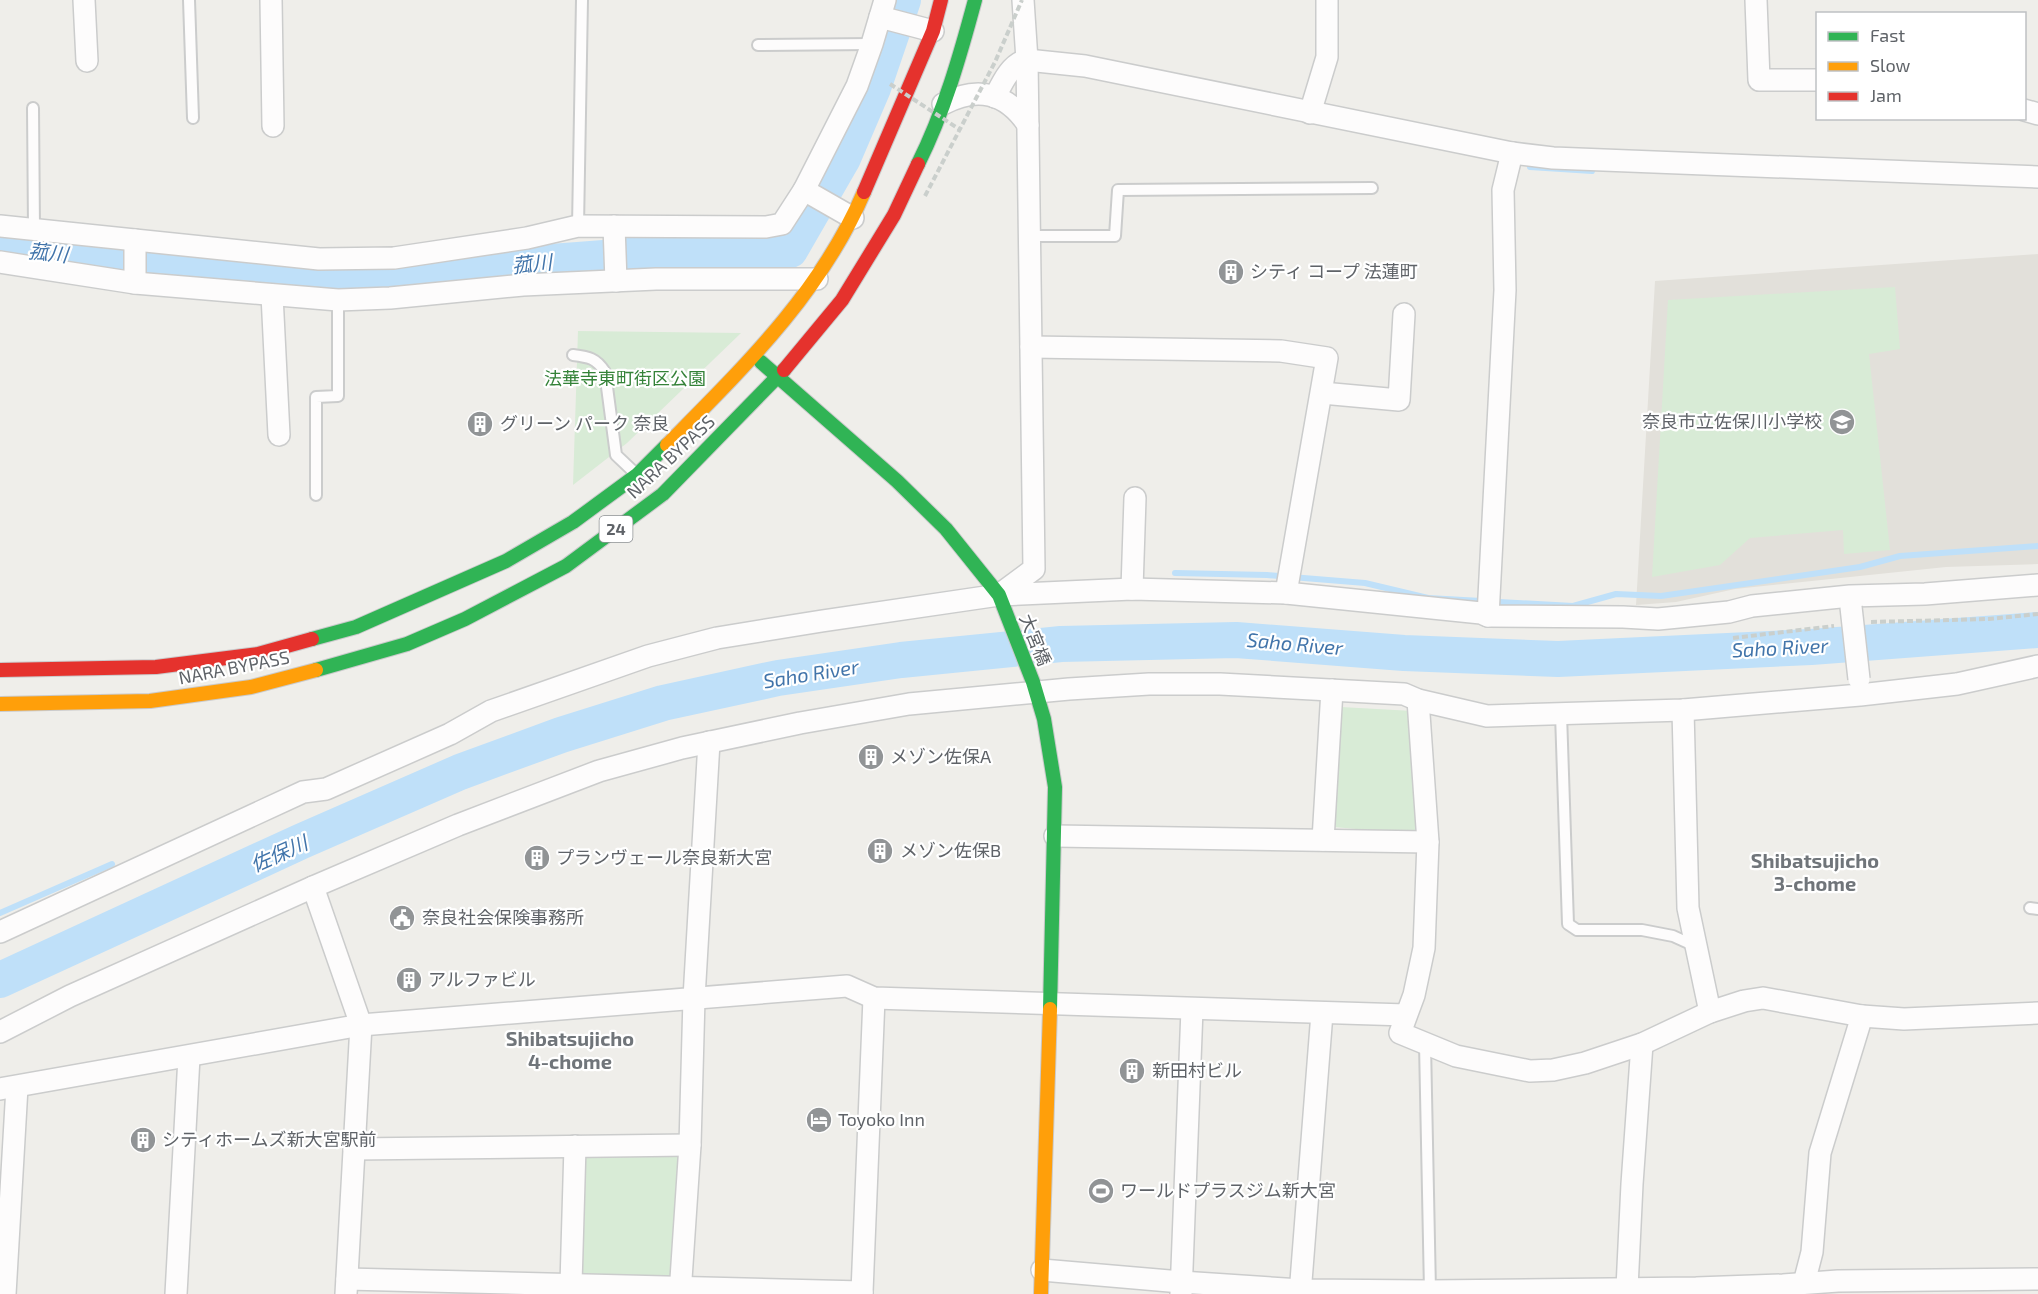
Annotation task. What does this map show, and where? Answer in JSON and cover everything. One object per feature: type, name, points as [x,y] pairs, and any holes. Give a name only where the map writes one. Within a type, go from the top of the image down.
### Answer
[{"type":"main road","name":"NARA BYPASS","points":[[0,670],[156,668],[258,654],[356,627],[506,561],[573,522],[637,475],[755,356],[817,279],[854,218],[933,31],[941,0]]},
{"type":"main road","name":"NARA BYPASS","points":[[0,704],[150,701],[251,687],[407,644],[465,619],[566,566],[663,494],[778,377],[842,300],[894,215],[931,138],[960,57],[975,0]]},
{"type":"main road","name":"大宮橋","points":[[755,356],[897,482],[946,529],[1002,603],[1035,687],[1044,719],[1055,787],[1041,1294]]},
{"type":"street","points":[[84,0],[87,61]]},
{"type":"street","points":[[272,0],[273,126]]},
{"type":"street","points":[[1002,603],[1034,569],[1027,60],[1023,0]]},
{"type":"street","points":[[1310,113],[1327,57],[1327,0]]},
{"type":"street","points":[[1756,0],[1759,80],[1816,80]]},
{"type":"street","points":[[0,226],[319,259],[394,258],[527,238],[578,226],[766,227],[782,224],[808,192],[857,86],[872,44],[890,15],[933,31]]},
{"type":"street","points":[[995,97],[1014,67],[1021,61],[1027,60],[1085,66],[1512,153],[1564,158],[2038,177]]},
{"type":"street","points":[[943,104],[958,96],[986,93],[1005,101],[1019,111],[1028,125]]},
{"type":"street","points":[[1488,616],[1505,290],[1503,190],[1512,153]]},
{"type":"street","points":[[808,192],[854,218]]},
{"type":"street","points":[[614,227],[616,280]]},
{"type":"street","points":[[135,240],[135,283]]},
{"type":"street","points":[[0,262],[135,283],[338,300],[616,280],[817,279]]},
{"type":"street","points":[[272,295],[279,435]]},
{"type":"street","points":[[1322,393],[1399,400],[1404,314]]},
{"type":"street","points":[[1031,346],[1281,351],[1327,358],[1286,593]]},
{"type":"street","points":[[1132,589],[1135,498]]},
{"type":"street","points":[[0,932],[303,792],[326,789],[439,739],[491,711],[648,656],[717,638],[1132,589],[1286,593],[1481,613],[1488,616],[1658,619],[1729,612],[1752,606],[1854,609],[1925,594],[2038,585]]},
{"type":"street","points":[[1854,609],[1859,687]]},
{"type":"street","points":[[0,1032],[70,996],[458,825],[599,771],[709,742],[800,723],[909,704],[1035,687],[1149,684],[1220,684],[1404,694],[1418,700],[1487,716],[1683,710],[1859,687],[1958,684],[2038,666]]},
{"type":"street","points":[[1323,840],[1332,690]]},
{"type":"street","points":[[1418,700],[1428,842],[1424,948],[1414,995],[1400,1033],[1456,1056],[1530,1071],[1553,1070],[1585,1063],[1642,1044],[1710,1012],[1744,1001],[1763,998],[1862,1016],[1905,1019],[2038,1013]]},
{"type":"street","points":[[1683,710],[1688,908],[1710,1012]]},
{"type":"street","points":[[680,1291],[690,1145],[694,998],[709,742]]},
{"type":"street","points":[[1055,836],[1428,842]]},
{"type":"street","points":[[313,887],[361,1025],[346,1286],[571,1284],[680,1291],[862,1293],[874,998]]},
{"type":"street","points":[[5,1294],[8,1088],[361,1025],[847,986],[874,998],[1192,1010],[1406,1015]]},
{"type":"street","points":[[1181,1288],[1192,1010]]},
{"type":"street","points":[[1300,1292],[1322,1013]]},
{"type":"street","points":[[1804,1283],[1812,1252],[1820,1153],[1862,1016]]},
{"type":"street","points":[[1627,1288],[1642,1044]]},
{"type":"street","points":[[176,1294],[189,1057]]},
{"type":"street","points":[[354,1149],[690,1145]]},
{"type":"street","points":[[571,1284],[575,1146]]},
{"type":"street","points":[[1042,1270],[1181,1288],[1300,1292],[1513,1292],[1627,1288],[1696,1291],[1838,1281],[2038,1279]]},
{"type":"lane","points":[[189,0],[193,118]]},
{"type":"lane","points":[[578,226],[582,0]]},
{"type":"lane","points":[[758,45],[872,44]]},
{"type":"lane","points":[[33,108],[34,229]]},
{"type":"lane","points":[[1030,236],[1115,236],[1118,190],[1372,188]]},
{"type":"lane","points":[[316,495],[316,397],[338,396],[338,300]]},
{"type":"lane","points":[[573,355],[592,357],[598,361],[605,372],[616,455],[637,475]]},
{"type":"lane","points":[[1561,714],[1568,924],[1577,930],[1642,930],[1673,936],[1695,946]]},
{"type":"lane","points":[[1425,1044],[1430,1291]]},
{"type":"path","points":[[925,196],[995,62],[1023,0]]},
{"type":"path","points":[[890,84],[959,129]]},
{"type":"path","points":[[1854,609],[1928,619],[1989,619],[2038,614]]},
{"type":"path","points":[[1733,638],[1837,626]]},
{"type":"shaded area","name":"奈良市立佐保川小学校","points":[[2038,254],[2038,564],[1946,567],[1735,589],[1676,602],[1636,605],[1655,281]]},
{"type":"green space","points":[[1895,287],[1900,349],[1869,354],[1890,550],[1844,554],[1843,530],[1750,538],[1720,565],[1652,577],[1668,300]]},
{"type":"green space","name":"法華寺東町街区公園","points":[[578,331],[741,333],[627,443],[573,485]]},
{"type":"green space","points":[[1341,707],[1413,711],[1421,835],[1334,827]]},
{"type":"green space","points":[[583,1152],[681,1156],[678,1272],[669,1281],[579,1276]]},
{"type":"waterway","name":"菰川","points":[[0,248],[289,278],[381,280],[495,266],[681,252],[736,255],[790,250],[843,158],[873,88],[903,0]]},
{"type":"waterway","points":[[1530,167],[1592,171]]},
{"type":"waterway","points":[[1175,573],[1267,575],[1365,583],[1428,598],[1573,606],[1616,594],[1661,596],[1860,567],[1900,556],[2038,546]]},
{"type":"waterway","name":"Saho River","points":[[0,980],[302,841],[460,772],[561,735],[663,703],[778,678],[901,660],[1061,644],[1236,640],[1404,653],[1558,659],[1811,647],[2038,630]]},
{"type":"waterway","points":[[0,913],[112,864]]},
{"type":"traffic: fast","points":[[918,164],[944,104],[975,0]]},
{"type":"traffic: fast","points":[[761,362],[897,481],[946,529],[999,595],[1033,682],[1044,719],[1055,787],[1050,1009]]},
{"type":"traffic: fast","points":[[316,670],[407,644],[465,619],[566,566],[663,494],[784,370]]},
{"type":"traffic: fast","points":[[312,639],[356,627],[506,561],[573,522],[637,475],[667,445]]},
{"type":"traffic: slow","points":[[667,445],[751,358],[803,296],[846,229],[864,192]]},
{"type":"traffic: slow","points":[[0,704],[150,701],[251,687],[316,670]]},
{"type":"traffic: slow","points":[[1041,1294],[1050,1009]]},
{"type":"traffic: jam","points":[[864,192],[933,31],[941,0]]},
{"type":"traffic: jam","points":[[784,370],[842,300],[894,215],[918,164]]},
{"type":"traffic: jam","points":[[0,670],[156,667],[258,654],[312,639]]},
{"type":"place","name":"シティ コープ 法蓮町","points":[[1231,272]]},
{"type":"place","name":"奈良市立佐保川小学校","points":[[1842,422]]},
{"type":"place","name":"グリーン パーク 奈良","points":[[480,424]]},
{"type":"place","name":"メゾン佐保A","points":[[871,757]]},
{"type":"place","name":"メゾン佐保B","points":[[880,851]]},
{"type":"place","name":"プランヴェール奈良新大宮","points":[[537,858]]},
{"type":"place","name":"奈良社会保険事務所","points":[[402,918]]},
{"type":"place","name":"アルファビル","points":[[409,980]]},
{"type":"place","name":"新田村ビル","points":[[1132,1071]]},
{"type":"place","name":"Toyoko Inn","points":[[819,1120]]},
{"type":"place","name":"シティホームズ新大宮駅前","points":[[143,1140]]},
{"type":"place","name":"ワールドプラスジム新大宮","points":[[1101,1191]]},
{"type":"district","name":"Shibatsujicho 3-chome","points":[[1815,872]]},
{"type":"district","name":"Shibatsujicho 4-chome","points":[[570,1050]]},
{"type":"water label","name":"佐保川","points":[[279,854]]}]
